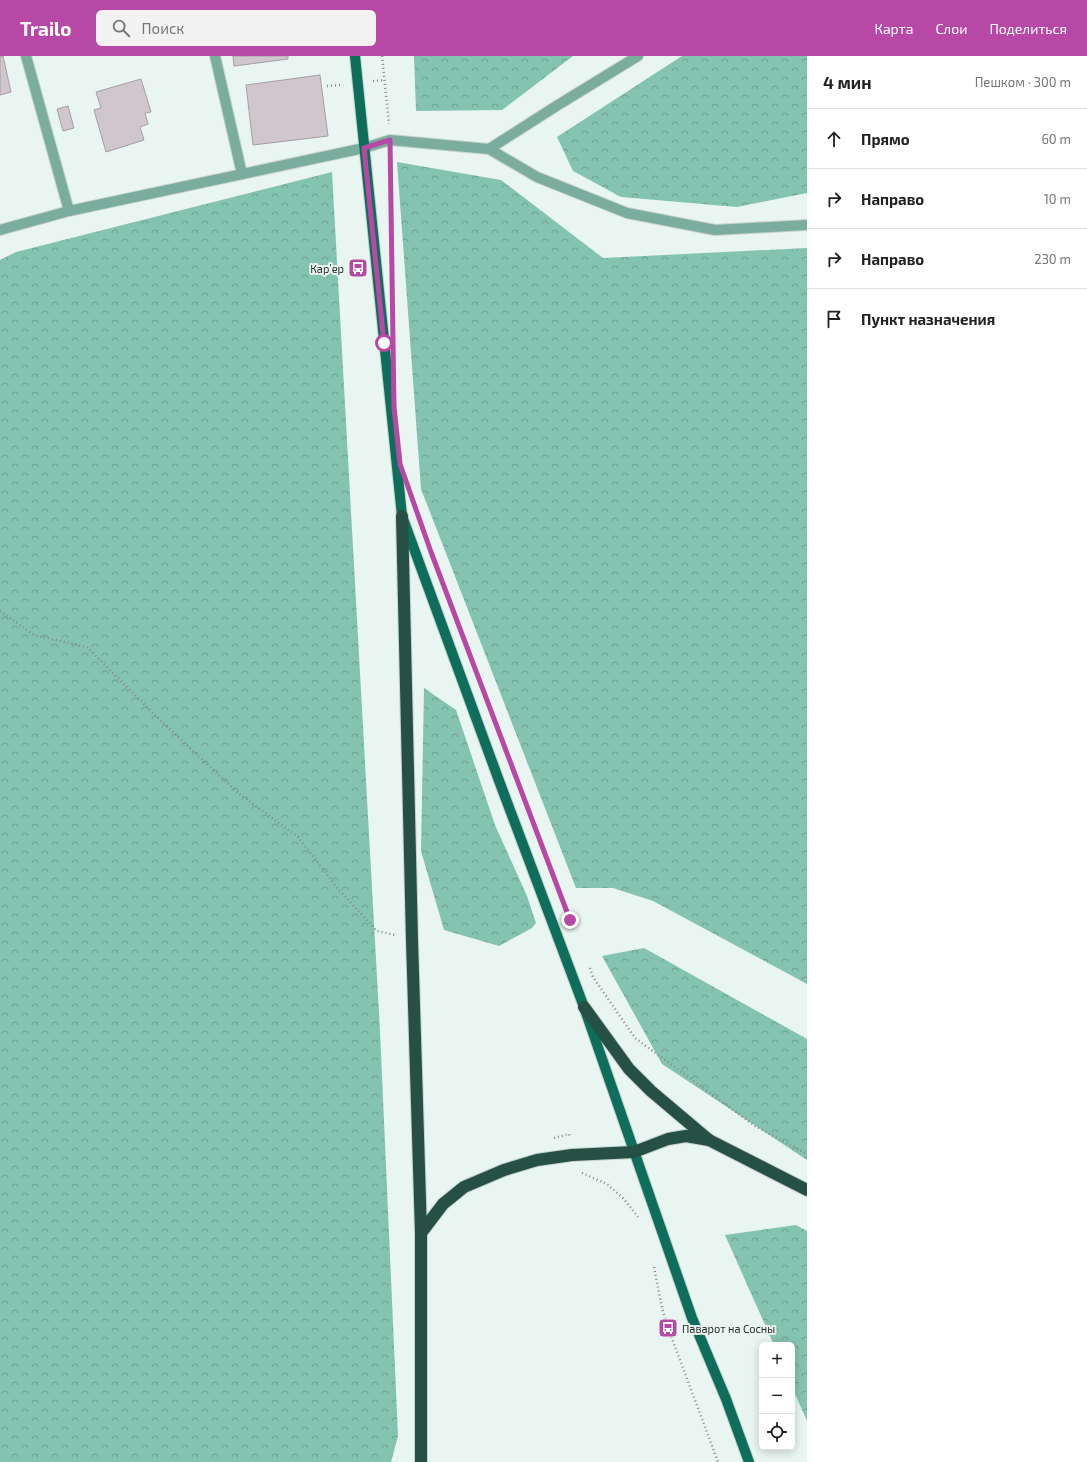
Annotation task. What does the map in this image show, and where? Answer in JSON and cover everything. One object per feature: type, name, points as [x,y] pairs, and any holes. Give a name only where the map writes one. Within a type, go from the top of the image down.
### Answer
[{"type":"highway","points":[[402,516],[412,940],[421,1233],[421,1462]]},
{"type":"highway","points":[[584,1007],[629,1069],[651,1091],[709,1140],[807,1190]]},
{"type":"highway","points":[[421,1233],[443,1204],[464,1187],[484,1177],[537,1160],[572,1155],[634,1152],[668,1138],[686,1136],[709,1140]]},
{"type":"main road","points":[[355,56],[402,516],[584,1007],[692,1318],[726,1399],[749,1462]]},
{"type":"street","points":[[26,56],[69,211]]},
{"type":"street","points":[[216,56],[242,174]]},
{"type":"street","points":[[489,149],[638,56]]},
{"type":"street","points":[[0,230],[69,211],[364,148],[390,140],[489,149],[537,177],[627,213],[715,230],[807,225]]},
{"type":"path","points":[[382,56],[390,140],[392,234]]},
{"type":"path","points":[[0,611],[34,635],[87,647],[159,719],[238,792],[298,837],[338,890],[377,931],[412,940]]},
{"type":"path","points":[[588,963],[593,977],[635,1038],[755,1126],[807,1154]]},
{"type":"path","points":[[547,1139],[569,1134],[575,1171],[607,1184],[624,1199],[638,1218]]},
{"type":"path","points":[[654,1266],[662,1308],[668,1328],[718,1462]]},
{"type":"green space","points":[[414,56],[573,56],[502,110],[416,111]]},
{"type":"green space","points":[[682,56],[807,56],[807,193],[737,207],[621,197],[573,171],[557,137]]},
{"type":"green space","points":[[397,162],[501,180],[603,258],[807,248],[807,984],[653,901],[613,888],[576,888],[421,489]]},
{"type":"green space","points":[[332,172],[380,1031],[398,1436],[391,1462],[0,1462],[0,260],[16,252]]},
{"type":"green space","points":[[424,688],[456,710],[495,825],[527,896],[536,923],[532,928],[499,946],[444,930],[421,851]]},
{"type":"green space","points":[[644,948],[807,1039],[807,1160],[662,1064],[602,956]]},
{"type":"green space","points":[[796,1225],[807,1231],[807,1421],[795,1394],[795,1342],[773,1342],[725,1235]]},
{"type":"building","points":[[3,56],[11,92],[0,95],[0,57]]},
{"type":"building","points":[[233,56],[288,56],[288,59],[234,66]]},
{"type":"building","points":[[320,75],[328,136],[253,145],[246,85]]},
{"type":"building","points":[[141,79],[151,112],[145,113],[148,124],[140,127],[144,140],[106,152],[94,110],[101,108],[96,92]]},
{"type":"building","points":[[68,106],[74,128],[63,131],[57,109]]},
{"type":"place","name":"Карʼер","points":[[358,268]]},
{"type":"place","name":"Паварот на Сосны","points":[[668,1328]]},
{"type":"route","points":[[384,343],[364,148],[390,140],[394,408],[400,464],[431,552],[570,920]]}]
